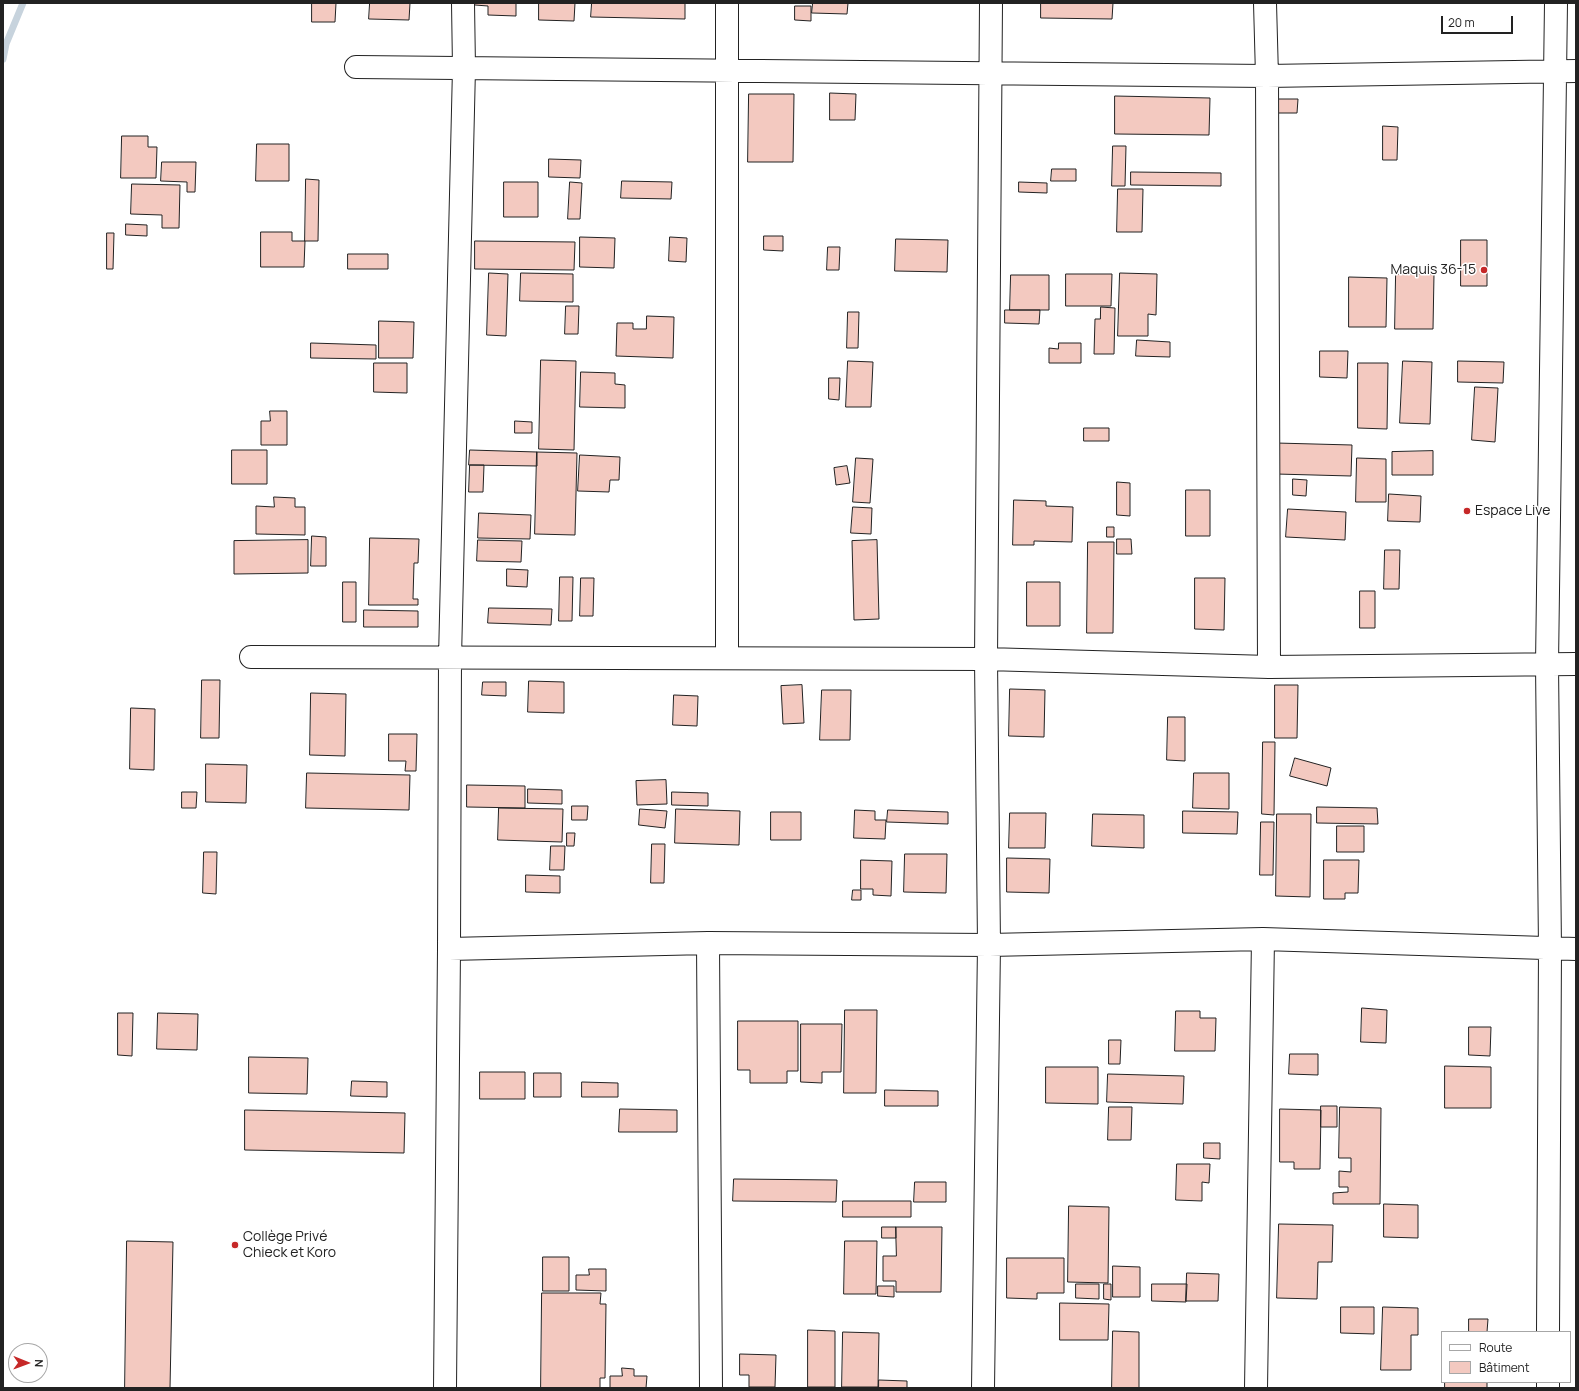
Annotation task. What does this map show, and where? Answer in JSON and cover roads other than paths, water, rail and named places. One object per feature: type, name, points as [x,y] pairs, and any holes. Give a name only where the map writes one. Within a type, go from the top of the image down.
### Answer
[{"type":"street","points":[[445,1388],[450,658],[464,68],[463,3]]},
{"type":"street","points":[[727,3],[727,658]]},
{"type":"street","points":[[983,1388],[989,945],[986,659],[991,3]]},
{"type":"street","points":[[1266,3],[1269,667]]},
{"type":"street","points":[[1548,1331],[1550,949],[1547,664],[1566,71],[1556,3]]},
{"type":"street","points":[[356,68],[1267,76],[1566,71]]},
{"type":"street","points":[[251,657],[986,659],[1269,667],[1576,664]]},
{"type":"street","points":[[449,949],[708,943],[989,945],[1264,939],[1576,949]]},
{"type":"street","points":[[1256,1388],[1264,939]]},
{"type":"street","points":[[708,943],[711,1388]]},
{"type":"waterway","points":[[3,59],[6,44],[23,3]]},
{"type":"place","name":"Maquis 36-15","points":[[1484,270]]},
{"type":"place","name":"Espace Live","points":[[1467,511]]},
{"type":"place","name":"Collège Privé Chieck et Koro","points":[[235,1245]]}]
